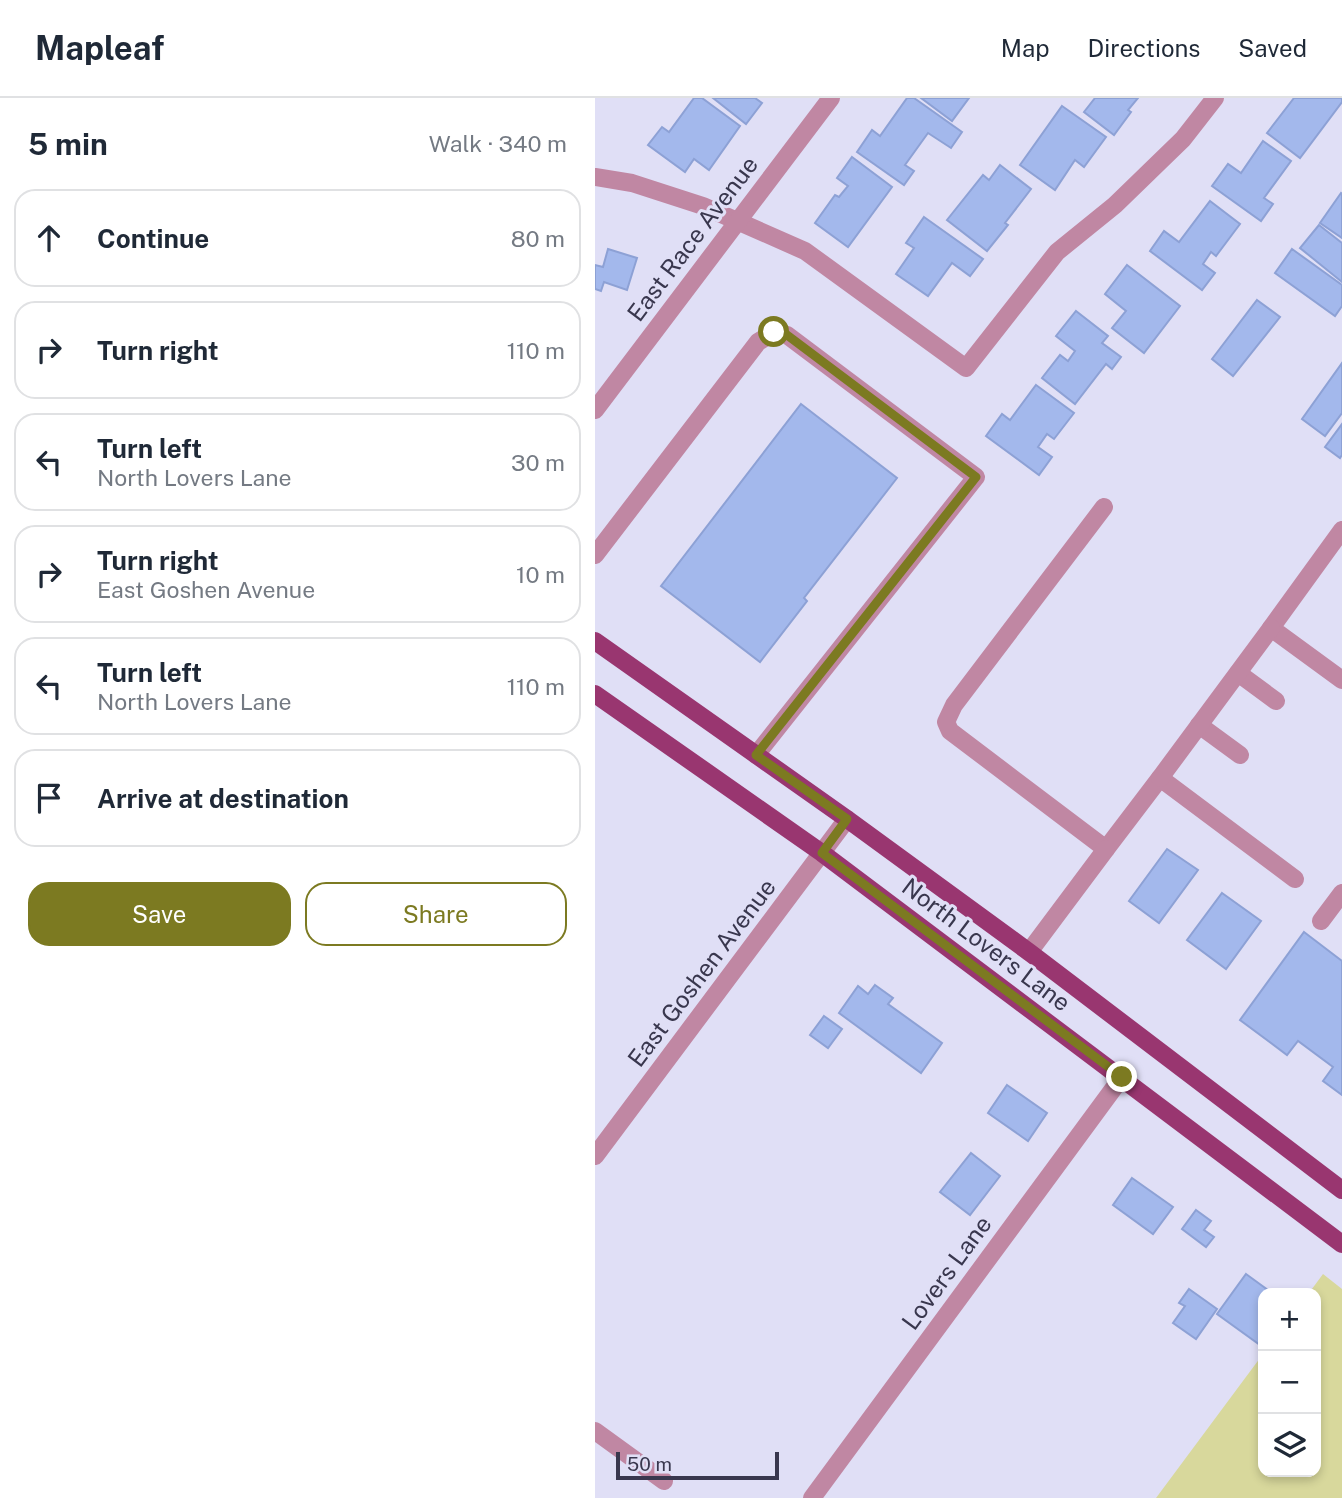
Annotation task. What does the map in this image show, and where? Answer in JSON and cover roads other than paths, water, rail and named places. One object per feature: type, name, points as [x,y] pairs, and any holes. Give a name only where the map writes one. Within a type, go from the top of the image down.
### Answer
[{"type":"main road","name":"North Lovers Lane","points":[[595,641],[1029,952],[1342,1189]]},
{"type":"main road","name":"North Lovers Lane","points":[[595,694],[822,853],[1342,1244]]},
{"type":"street","name":"East Race Avenue","points":[[595,410],[831,98]]},
{"type":"street","points":[[595,177],[632,183],[703,206],[805,251],[966,368],[1057,252],[1125,196],[1183,139],[1215,98]]},
{"type":"street","points":[[595,555],[758,342],[774,332],[787,335],[976,477],[756,755]]},
{"type":"street","points":[[1104,507],[954,705],[946,722],[950,731],[1106,849]]},
{"type":"street","points":[[1029,952],[1342,530]]},
{"type":"street","points":[[1271,628],[1342,680]]},
{"type":"street","points":[[1238,673],[1276,701]]},
{"type":"street","points":[[1199,725],[1240,755]]},
{"type":"street","points":[[1160,778],[1295,879]]},
{"type":"street","name":"East Goshen Avenue","points":[[595,1156],[847,819]]},
{"type":"street","points":[[1321,921],[1342,893]]},
{"type":"street","name":"Lovers Lane","points":[[812,1498],[1122,1077]]},
{"type":"street","points":[[595,1431],[664,1481]]}]
